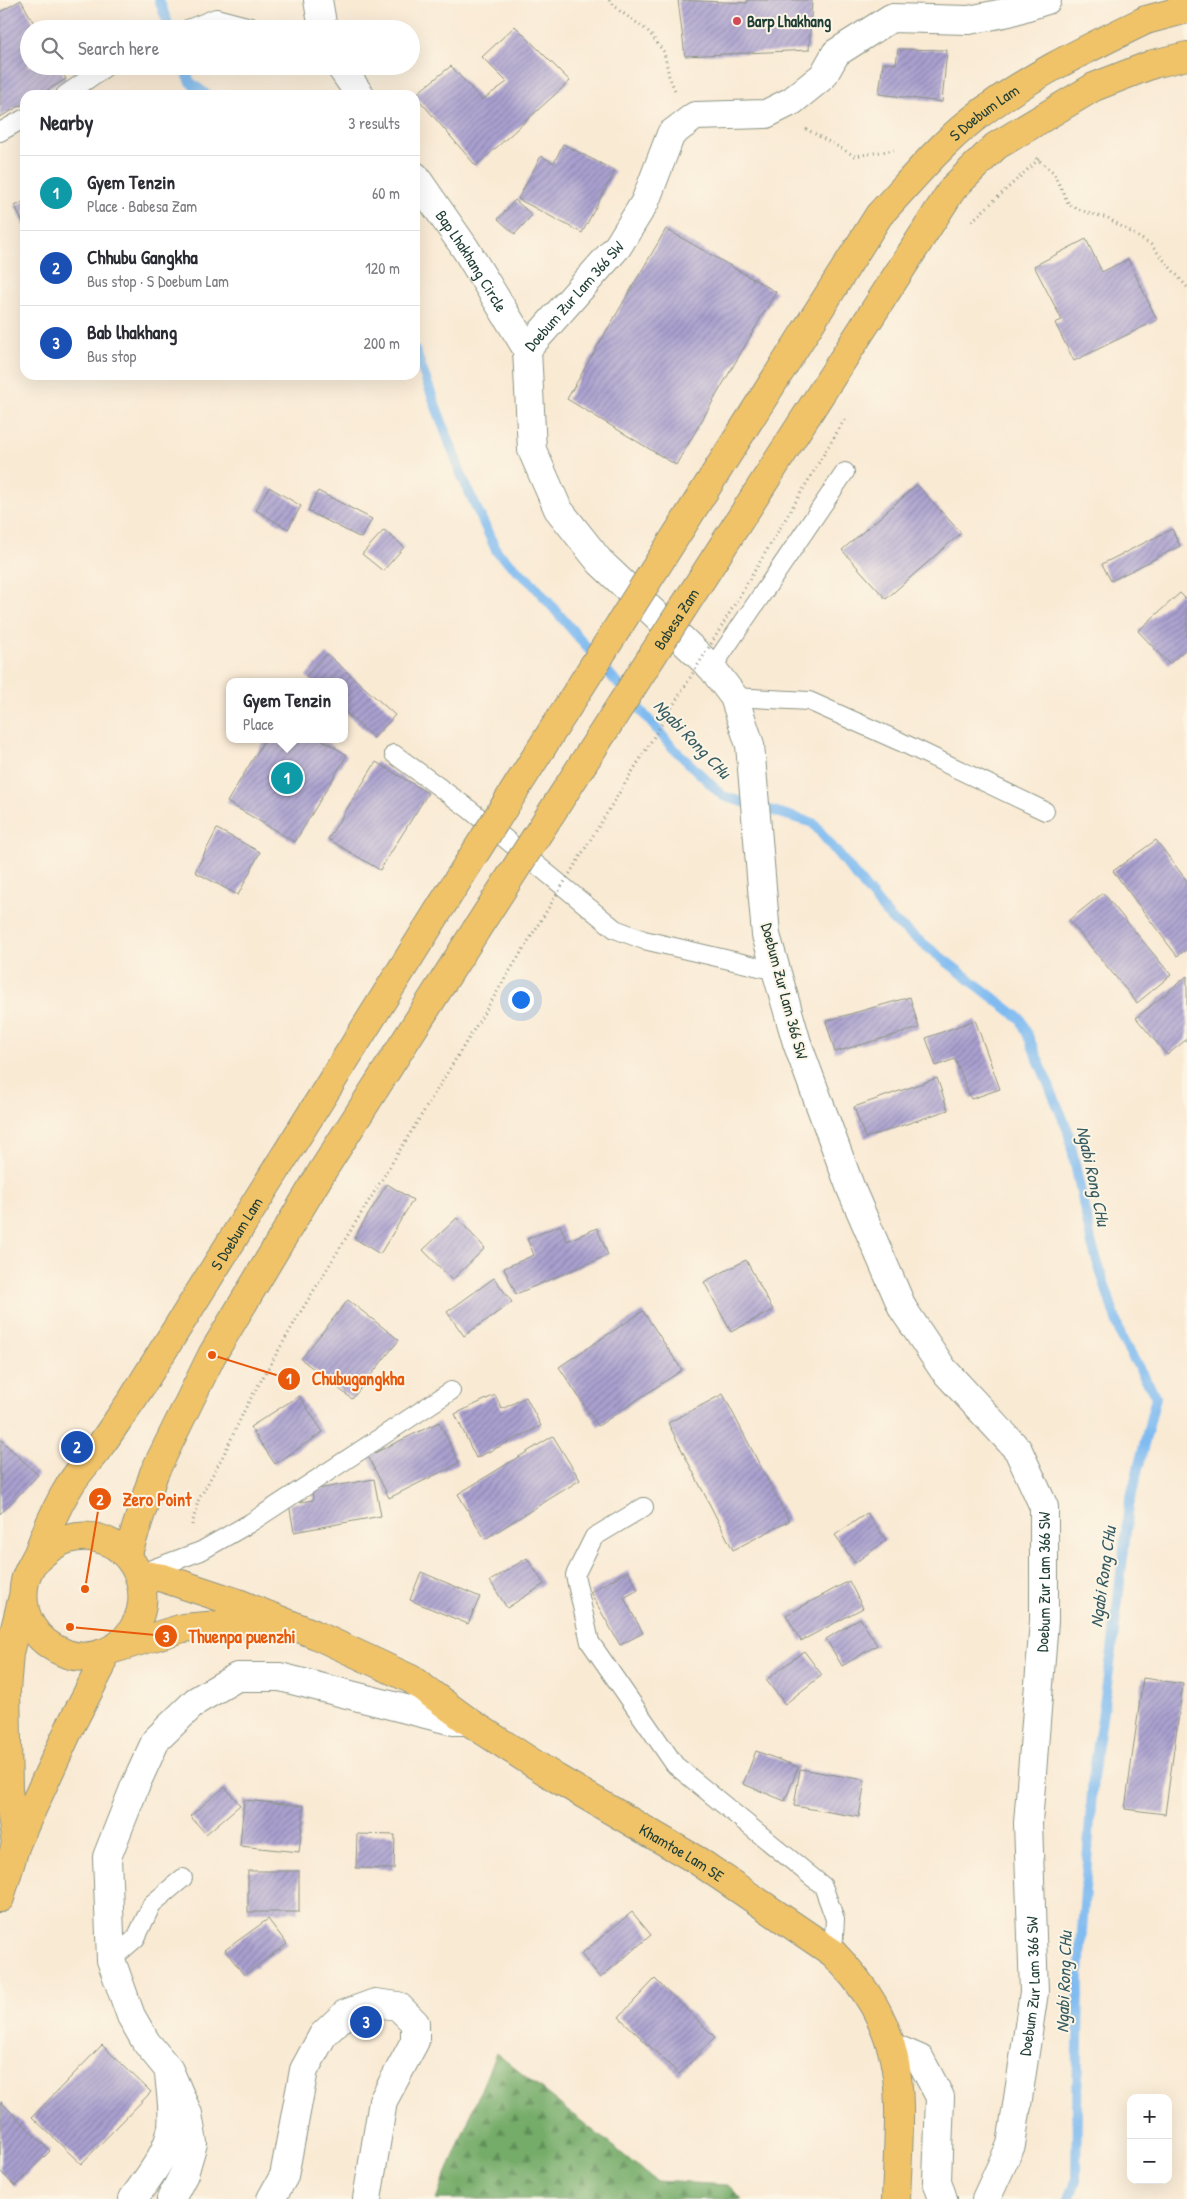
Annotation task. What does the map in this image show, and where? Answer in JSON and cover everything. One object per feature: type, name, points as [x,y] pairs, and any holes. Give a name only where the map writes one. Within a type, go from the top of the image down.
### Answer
[{"type":"main road","name":"S Doebum Lam","points":[[34,1562],[52,1517],[70,1483],[100,1447],[132,1400],[442,904],[879,215],[971,121],[1012,90],[1076,54],[1146,20],[1187,9]]},
{"type":"main road","name":"S Doebum Lam","points":[[876,307],[953,188],[996,146],[1094,87],[1153,64],[1187,56]]},
{"type":"main road","name":"Babesa Zam","points":[[133,1565],[154,1473],[212,1355],[323,1170],[876,307]]},
{"type":"main road","points":[[16,1844],[8,1790],[6,1690],[9,1653],[26,1579],[34,1562],[50,1547],[69,1539],[90,1537],[111,1544],[133,1565],[143,1592],[142,1609],[136,1626],[125,1640],[107,1652],[88,1657],[71,1656],[56,1650],[42,1641],[32,1628],[25,1613],[23,1597]]},
{"type":"main road","name":"Khamtoe Lam SE","points":[[133,1565],[163,1578],[238,1603],[314,1634],[411,1679],[468,1720],[556,1778],[698,1861],[833,1953],[869,1995],[882,2018],[892,2047],[898,2074],[900,2104],[896,2199]]},
{"type":"main road","name":"Khamtoe Lam SE","points":[[107,1652],[183,1628],[231,1624],[296,1627]]},
{"type":"main road","points":[[0,1898],[16,1844],[107,1652]]},
{"type":"street","points":[[318,0],[321,20]]},
{"type":"street","points":[[695,116],[766,114],[792,102],[823,76],[836,53],[891,18],[968,20],[1009,12],[1047,0]]},
{"type":"street","points":[[346,75],[357,90]]},
{"type":"street","name":"Doebum Zur Lam 366 SW","points":[[695,116],[671,134],[645,202],[618,246],[527,349],[532,450],[558,509],[600,562],[712,668],[734,697],[750,745],[766,935],[797,1043],[851,1189],[903,1309],[943,1369],[1018,1450],[1044,1508],[1044,1620],[1028,1823],[1034,1992],[1011,2145],[986,2199]]},
{"type":"street","name":"Bap Lhakhang Circle","points":[[420,183],[465,248],[527,349]]},
{"type":"street","points":[[171,2199],[184,2174],[192,2143],[188,2114],[169,2070],[146,2042],[131,2016],[111,1960],[107,1857],[134,1786],[156,1740],[196,1701],[237,1677],[280,1677],[453,1721],[468,1720]]},
{"type":"street","points":[[270,2199],[284,2176],[304,2070],[323,2035],[345,2014],[374,2002],[398,2006],[415,2023],[415,2041],[383,2101],[367,2199]]},
{"type":"street","points":[[892,2047],[920,2059],[940,2097],[937,2180],[943,2199]]},
{"type":"street","points":[[132,2199],[152,2174],[169,2140],[172,2125],[169,2070]]},
{"type":"lane","points":[[211,20],[216,18],[224,20]]},
{"type":"lane","points":[[73,90],[94,75]]},
{"type":"lane","points":[[0,132],[20,121]]},
{"type":"lane","points":[[712,668],[845,472]]},
{"type":"lane","points":[[734,697],[809,701],[902,742],[1045,811]]},
{"type":"lane","points":[[394,754],[469,809],[615,929],[644,940],[776,971]]},
{"type":"lane","points":[[133,1565],[201,1551],[250,1523],[451,1390]]},
{"type":"lane","points":[[644,1508],[594,1537],[575,1575],[590,1642],[675,1765],[823,1886],[835,1920],[833,1953]]},
{"type":"lane","points":[[111,1960],[136,1938],[152,1904],[183,1878]]},
{"type":"path","points":[[609,0],[620,11],[648,31],[664,52],[669,76],[676,93],[695,116]]},
{"type":"path","points":[[804,128],[855,156],[899,149]]},
{"type":"path","points":[[1030,154],[1053,172],[1069,206],[1108,218],[1151,245],[1187,287]]},
{"type":"path","points":[[967,226],[1044,155]]},
{"type":"path","points":[[201,1551],[191,1527],[198,1501],[224,1454],[247,1405],[300,1313],[712,643],[848,414]]},
{"type":"green space","points":[[496,2053],[656,2181],[728,2185],[742,2199],[436,2199]]},
{"type":"building","points":[[21,0],[32,20],[20,20],[20,75],[64,75],[66,79],[47,90],[20,90],[20,106],[0,117],[0,12]]},
{"type":"building","name":"Barp Lhakhang","points":[[678,0],[747,3],[747,0],[812,0],[809,50],[685,56]]},
{"type":"building","points":[[515,26],[570,81],[476,166],[420,101],[420,91],[451,66],[482,100],[507,82],[482,57]]},
{"type":"building","points":[[898,49],[947,50],[942,102],[879,94],[883,63],[896,64]]},
{"type":"building","points":[[563,144],[615,171],[582,233],[518,199],[541,156],[554,163]]},
{"type":"building","points":[[515,200],[532,215],[515,234],[498,219]]},
{"type":"building","points":[[20,204],[20,216],[15,206]]},
{"type":"building","points":[[666,229],[776,292],[676,465],[567,399]]},
{"type":"building","points":[[1086,239],[1102,272],[1128,259],[1157,320],[1074,361],[1055,323],[1062,320],[1034,266]]},
{"type":"building","points":[[917,485],[961,533],[886,599],[842,550]]},
{"type":"building","points":[[269,487],[301,506],[288,529],[256,510]]},
{"type":"building","points":[[318,491],[372,519],[361,538],[308,511]]},
{"type":"building","points":[[1172,529],[1180,546],[1111,581],[1102,564]]},
{"type":"building","points":[[384,530],[404,547],[383,571],[362,554]]},
{"type":"building","points":[[1180,593],[1187,600],[1187,648],[1169,664],[1138,631]]},
{"type":"building","points":[[327,654],[395,715],[374,738],[348,715],[348,678],[308,678],[306,676]]},
{"type":"building","points":[[263,743],[328,743],[347,755],[295,842],[227,802]]},
{"type":"building","points":[[376,762],[428,793],[380,870],[328,839]]},
{"type":"building","points":[[217,829],[260,852],[238,895],[195,872]]},
{"type":"building","points":[[1156,840],[1187,881],[1187,949],[1177,956],[1113,871]]},
{"type":"building","points":[[1103,893],[1171,975],[1137,1003],[1069,920]]},
{"type":"building","points":[[1187,976],[1187,1039],[1167,1055],[1136,1018]]},
{"type":"building","points":[[910,997],[919,1028],[835,1052],[826,1021]]},
{"type":"building","points":[[975,1020],[1000,1089],[971,1099],[955,1059],[936,1066],[926,1038]]},
{"type":"building","points":[[937,1078],[948,1110],[865,1138],[854,1107]]},
{"type":"building","points":[[387,1184],[413,1200],[380,1254],[354,1238]]},
{"type":"building","points":[[457,1218],[485,1248],[452,1280],[423,1250]]},
{"type":"building","points":[[560,1225],[567,1241],[597,1228],[608,1255],[516,1294],[504,1268],[534,1255],[527,1239]]},
{"type":"building","points":[[746,1260],[773,1310],[731,1332],[704,1282]]},
{"type":"building","points":[[494,1278],[512,1302],[464,1336],[447,1312]]},
{"type":"building","points":[[348,1300],[399,1340],[352,1399],[301,1359]]},
{"type":"building","points":[[643,1311],[682,1370],[598,1426],[559,1367]]},
{"type":"building","points":[[723,1394],[789,1521],[733,1550],[668,1423]]},
{"type":"building","points":[[495,1395],[502,1409],[526,1397],[541,1426],[476,1458],[455,1414]]},
{"type":"building","points":[[299,1396],[323,1432],[275,1464],[250,1427]]},
{"type":"building","points":[[439,1422],[459,1463],[389,1498],[368,1456]]},
{"type":"building","points":[[553,1436],[580,1480],[485,1539],[458,1494]]},
{"type":"building","points":[[0,1439],[38,1475],[0,1514]]},
{"type":"building","points":[[374,1479],[381,1516],[294,1532],[289,1504],[313,1500],[312,1490]]},
{"type":"building","points":[[867,1513],[886,1540],[855,1563],[835,1535]]},
{"type":"building","points":[[527,1558],[544,1584],[507,1608],[490,1581]]},
{"type":"building","points":[[628,1571],[638,1590],[624,1598],[643,1633],[620,1645],[590,1592]]},
{"type":"building","points":[[421,1572],[480,1597],[468,1624],[410,1600]]},
{"type":"building","points":[[849,1581],[863,1608],[801,1641],[786,1615]]},
{"type":"building","points":[[860,1618],[877,1645],[842,1666],[826,1639]]},
{"type":"building","points":[[804,1651],[822,1675],[785,1704],[766,1680]]},
{"type":"building","points":[[1143,1678],[1183,1684],[1165,1814],[1125,1809]]},
{"type":"building","points":[[756,1751],[798,1767],[785,1801],[743,1784]]},
{"type":"building","points":[[800,1769],[865,1780],[859,1817],[794,1806]]},
{"type":"building","points":[[225,1787],[240,1805],[206,1834],[190,1816]]},
{"type":"building","points":[[244,1800],[304,1806],[299,1852],[240,1846]]},
{"type":"building","points":[[357,1834],[395,1835],[394,1869],[356,1868]]},
{"type":"building","points":[[248,1871],[299,1871],[299,1912],[248,1912]]},
{"type":"building","points":[[632,1912],[651,1935],[600,1978],[581,1954]]},
{"type":"building","points":[[268,1919],[287,1944],[244,1975],[225,1950]]},
{"type":"building","points":[[655,1979],[715,2037],[679,2074],[619,2017]]},
{"type":"building","points":[[102,2045],[151,2092],[81,2164],[32,2117]]},
{"type":"building","points":[[1,2102],[50,2151],[15,2186],[0,2171]]},
{"type":"waterway","name":"Ngabi Rong CHu","points":[[159,0],[167,20]]},
{"type":"waterway","name":"Ngabi Rong CHu","points":[[187,75],[190,82],[200,90]]},
{"type":"waterway","name":"Ngabi Rong CHu","points":[[420,363],[463,479],[497,552],[533,584],[671,746],[723,796],[813,823],[891,919],[1021,1019],[1068,1131],[1092,1245],[1122,1339],[1156,1397],[1129,1505],[1112,1650],[1093,1778],[1079,1974],[1076,2181],[1069,2199]]},
{"type":"place","name":"Barp Lhakhang","points":[[737,21]]},
{"type":"place","name":"Gyem Tenzin","points":[[287,778]]},
{"type":"place","name":"Chubugangkha","points":[[212,1355]]},
{"type":"place","name":"Chhubu Gangkha","points":[[77,1447]]},
{"type":"place","name":"Zero Point","points":[[85,1589]]},
{"type":"place","name":"Thuenpa puenzhi","points":[[70,1627]]},
{"type":"place","name":"Bab lhakhang","points":[[366,2022]]}]
